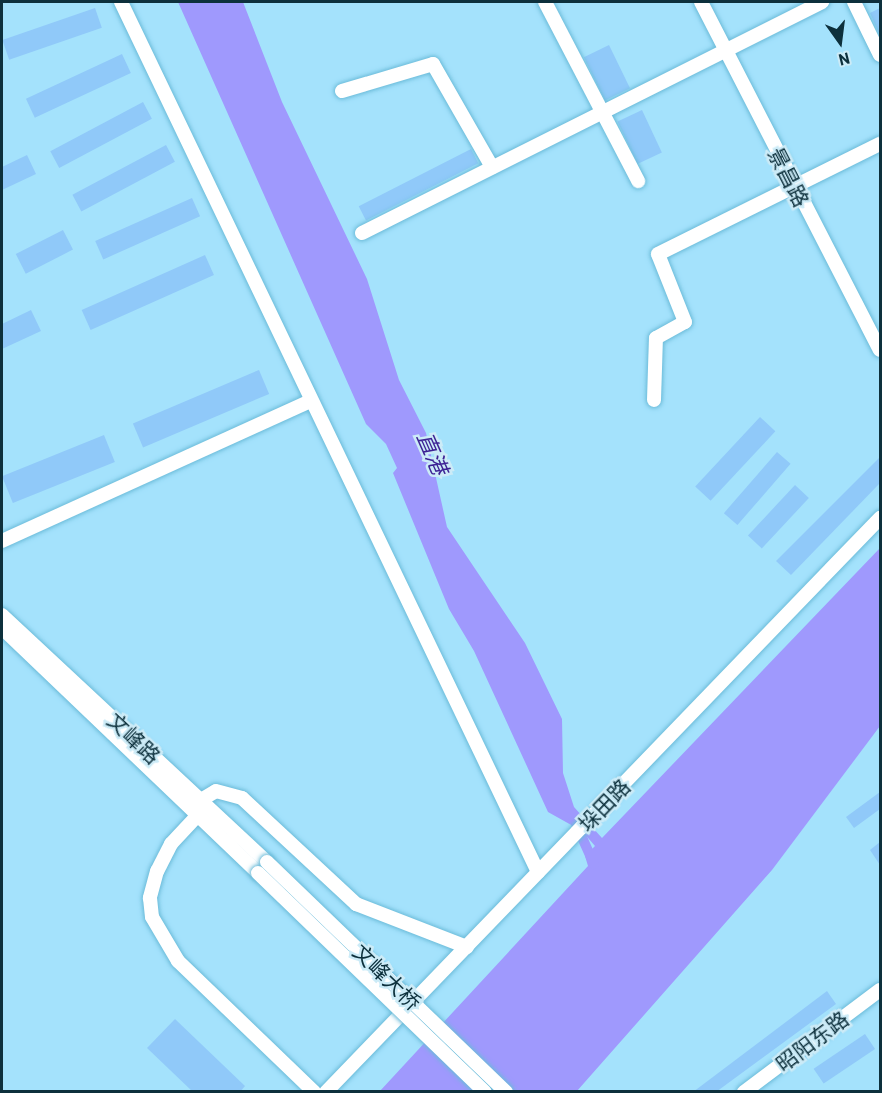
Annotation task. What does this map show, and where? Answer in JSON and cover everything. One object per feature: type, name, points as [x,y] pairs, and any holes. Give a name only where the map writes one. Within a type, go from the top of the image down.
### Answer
[{"type":"street","points":[[121,2],[538,872]]},
{"type":"street","points":[[545,2],[638,182]]},
{"type":"street","name":"景昌路","points":[[701,2],[880,350]]},
{"type":"street","points":[[362,233],[822,2]]},
{"type":"street","points":[[854,2],[880,55]]},
{"type":"street","points":[[342,92],[433,64],[492,167]]},
{"type":"street","points":[[654,400],[656,338],[685,322],[658,254],[880,144]]},
{"type":"street","points":[[2,541],[310,400]]},
{"type":"street","name":"垛田路","points":[[326,1092],[880,518]]},
{"type":"street","name":"文峰路","points":[[2,615],[267,862]]},
{"type":"street","name":"文峰路","points":[[2,628],[258,873]]},
{"type":"street","points":[[201,800],[216,791],[242,798],[356,904],[467,947]]},
{"type":"street","points":[[197,816],[171,844],[157,871],[150,898],[152,917],[178,962],[314,1092]]},
{"type":"street","name":"文峰大桥","points":[[267,862],[506,1092]]},
{"type":"street","name":"文峰大桥","points":[[258,873],[485,1092]]},
{"type":"street","name":"昭阳东路","points":[[744,1092],[880,990]]},
{"type":"shaded area","points":[[178,2],[243,2],[282,102],[367,279],[399,380],[426,433],[447,527],[525,643],[562,719],[563,773],[574,807],[602,838],[880,548],[880,726],[772,870],[577,1091],[380,1091],[588,866],[585,856],[595,846],[582,831],[548,812],[474,651],[449,609],[393,473],[397,468],[386,444],[366,424]]},
{"type":"building","points":[[95,8],[102,28],[9,60],[2,40]]},
{"type":"building","points":[[880,8],[880,36],[870,13]]},
{"type":"building","points":[[609,45],[630,88],[605,100],[584,57]]},
{"type":"building","points":[[122,54],[131,73],[35,118],[26,99]]},
{"type":"building","points":[[143,102],[152,119],[59,168],[50,151]]},
{"type":"building","points":[[642,110],[662,153],[637,164],[618,121]]},
{"type":"building","points":[[166,145],[175,162],[81,212],[72,195]]},
{"type":"building","points":[[471,149],[478,163],[366,220],[359,206]]},
{"type":"building","points":[[27,155],[36,174],[2,190],[2,167]]},
{"type":"building","points":[[192,198],[200,216],[103,259],[95,241]]},
{"type":"building","points":[[63,230],[73,250],[26,274],[16,254]]},
{"type":"building","points":[[205,255],[214,275],[91,330],[82,310]]},
{"type":"building","points":[[31,310],[41,331],[2,349],[2,324]]},
{"type":"building","points":[[259,370],[269,394],[143,447],[133,424]]},
{"type":"building","points":[[760,417],[775,431],[711,501],[695,486]]},
{"type":"building","points":[[104,435],[115,462],[13,503],[2,476]]},
{"type":"building","points":[[777,452],[791,464],[737,525],[724,513]]},
{"type":"building","points":[[880,457],[880,483],[791,575],[776,561]]},
{"type":"building","points":[[795,485],[809,498],[762,548],[748,535]]},
{"type":"building","points":[[880,792],[880,809],[854,828],[846,817]]},
{"type":"building","points":[[880,842],[880,865],[870,850]]},
{"type":"building","points":[[827,991],[836,1004],[716,1092],[693,1092]]},
{"type":"building","points":[[175,1019],[245,1086],[240,1092],[193,1092],[147,1048]]},
{"type":"building","points":[[865,1034],[875,1049],[824,1084],[814,1069]]},
{"type":"waterway","name":"直港","points":[[576,824],[594,864]]}]
